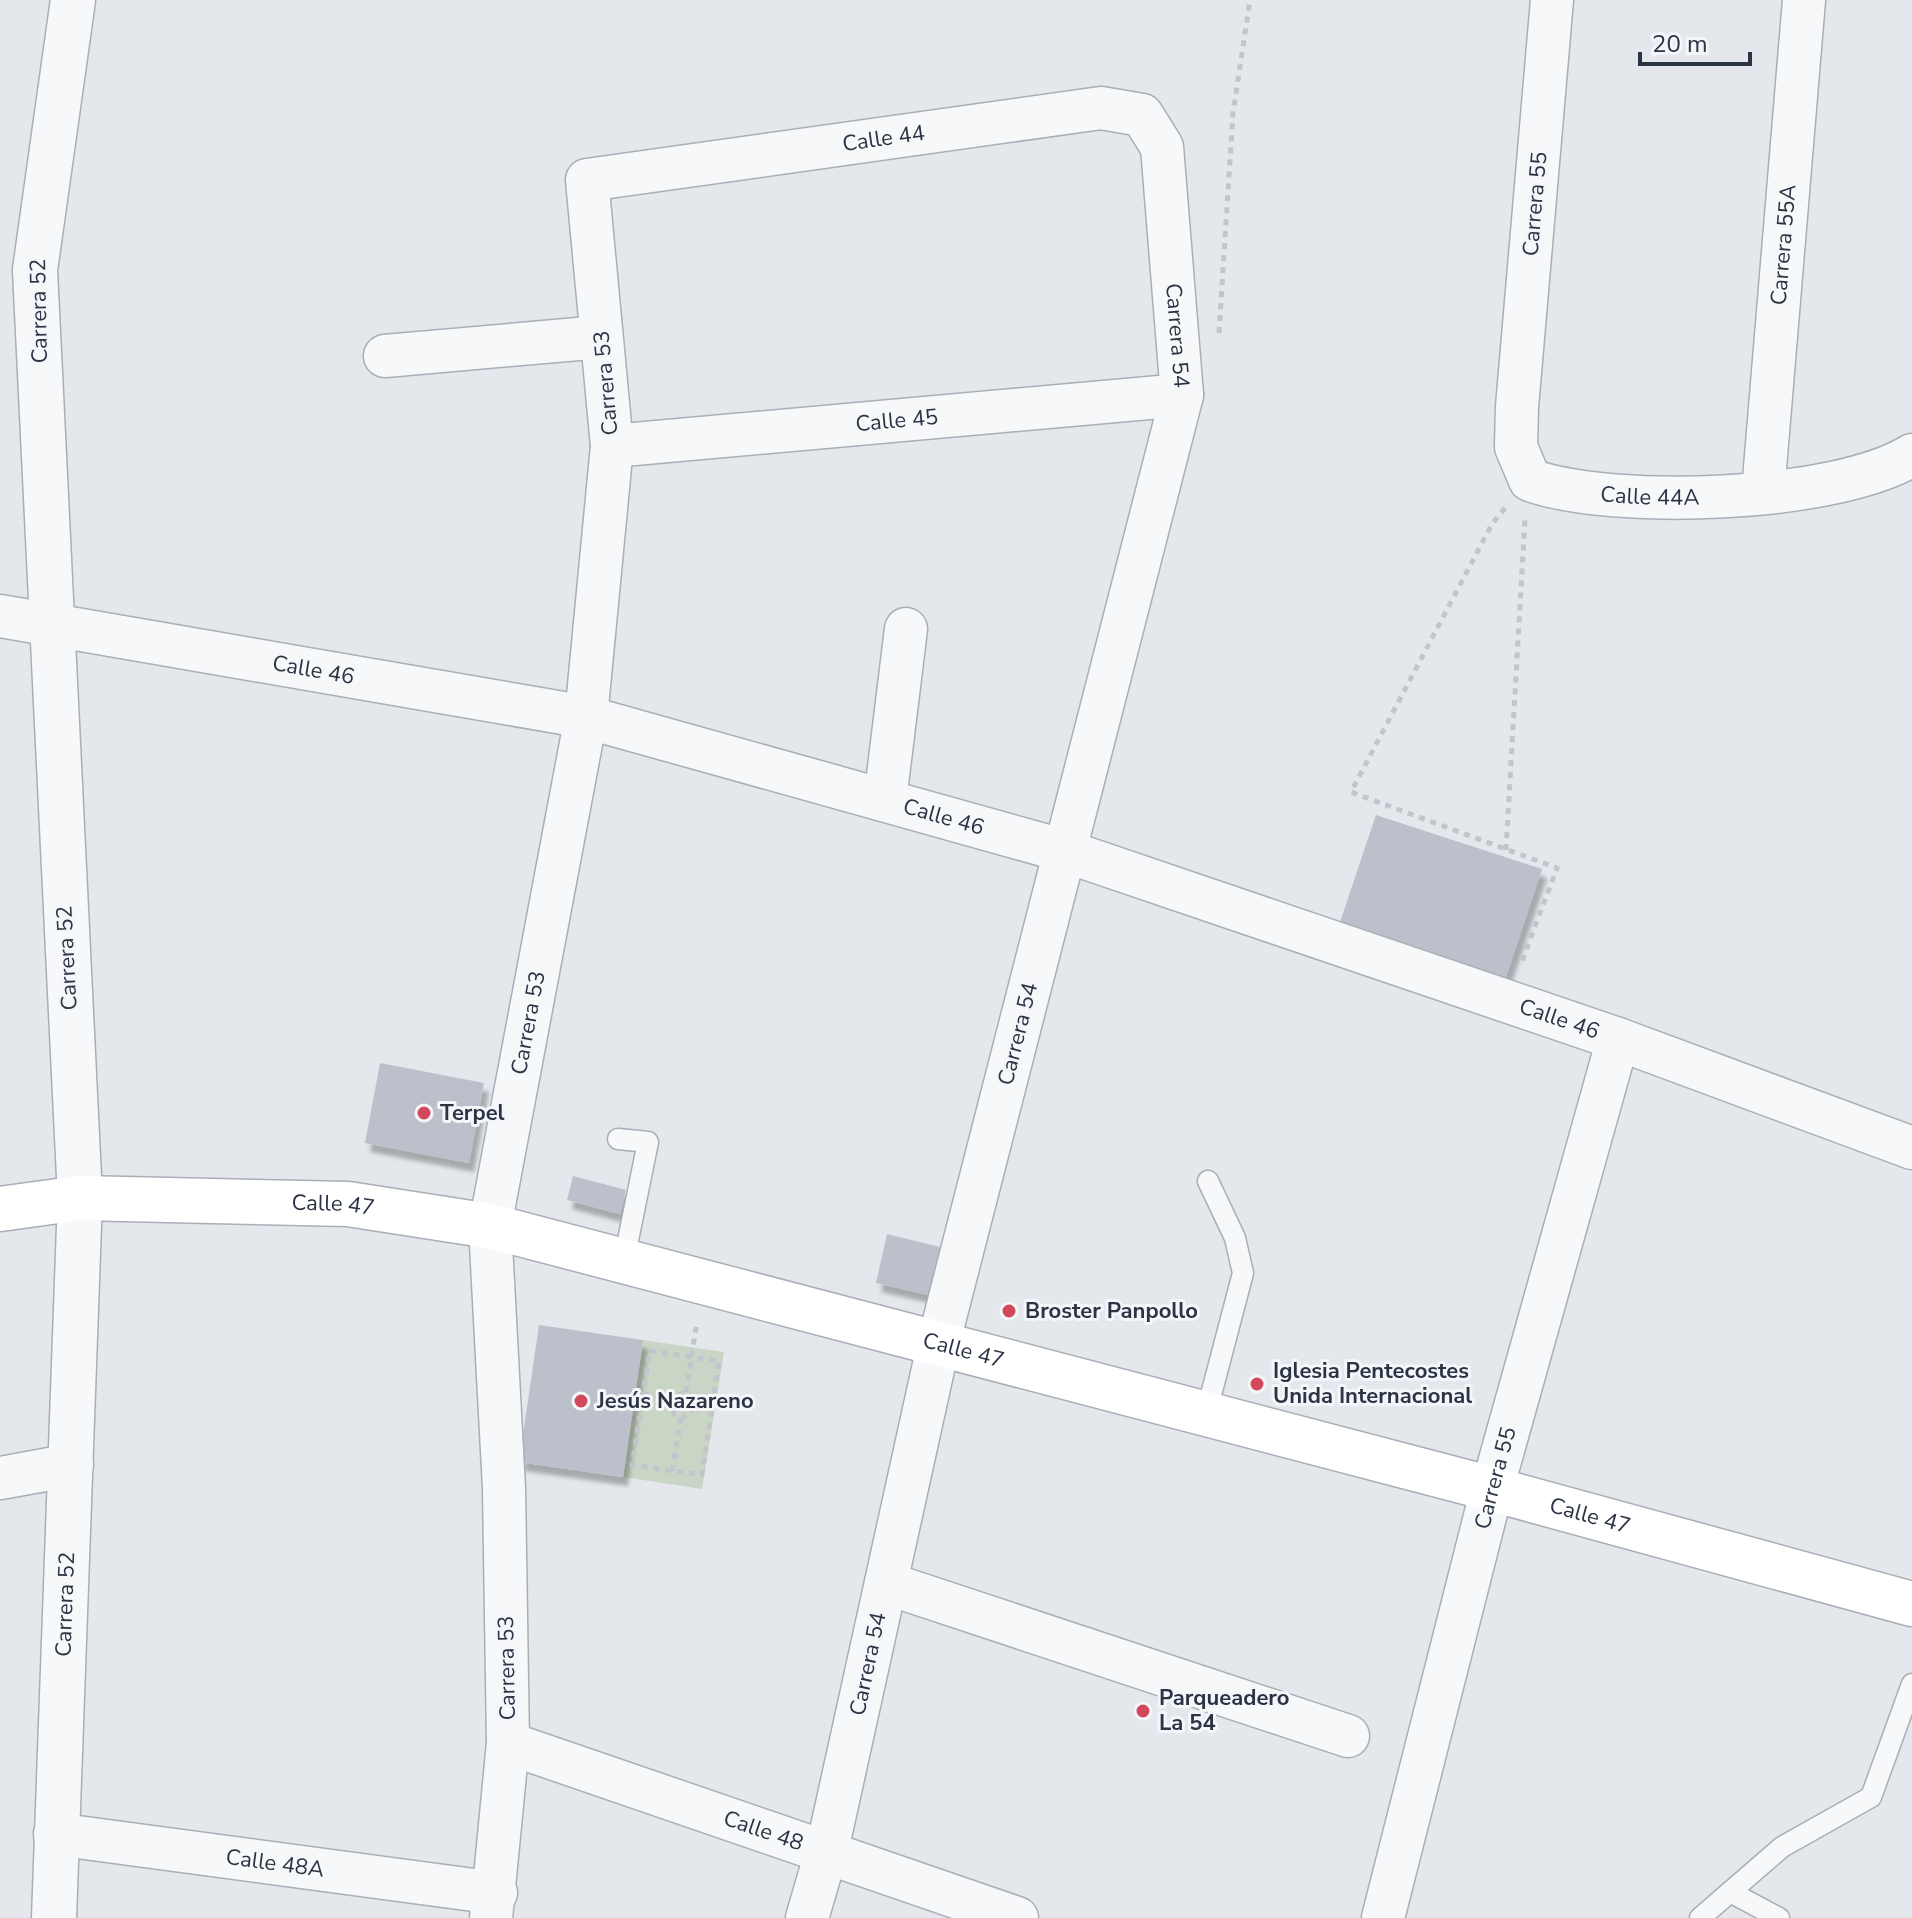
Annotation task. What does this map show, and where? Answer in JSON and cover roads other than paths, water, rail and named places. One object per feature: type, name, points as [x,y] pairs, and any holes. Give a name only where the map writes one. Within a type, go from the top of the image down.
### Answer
[{"type":"main road","name":"Calle 47","points":[[0,1209],[80,1198],[348,1204],[490,1226],[1492,1489],[1912,1604]]},
{"type":"street","name":"Carrera 52","points":[[54,1918],[80,1198],[35,270],[73,0]]},
{"type":"street","name":"Carrera 55","points":[[1528,482],[1516,447],[1517,407],[1552,0]]},
{"type":"street","name":"Carrera 55A","points":[[1763,492],[1804,0]]},
{"type":"street","name":"Calle 44","points":[[587,180],[1101,108],[1142,115],[1162,147]]},
{"type":"street","name":"Carrera 54","points":[[807,1918],[827,1850],[939,1345],[1182,395],[1162,147]]},
{"type":"street","name":"Carrera 53","points":[[494,1906],[508,1743],[504,1488],[490,1226],[586,717],[612,446],[587,180]]},
{"type":"street","points":[[385,356],[601,337]]},
{"type":"street","name":"Calle 45","points":[[612,446],[1182,395]]},
{"type":"street","name":"Calle 44A","points":[[1528,482],[1560,491],[1709,500],[1848,479],[1891,468],[1912,455]]},
{"type":"street","name":"Calle 46","points":[[0,616],[586,717],[885,800],[1065,851],[1618,1039],[1858,1131],[1912,1148]]},
{"type":"street","points":[[885,800],[906,629]]},
{"type":"street","name":"Carrera 55","points":[[1383,1918],[1492,1489],[1618,1039]]},
{"type":"street","points":[[0,1478],[72,1465]]},
{"type":"street","points":[[886,1583],[1348,1736]]},
{"type":"street","name":"Calle 48","points":[[508,1743],[827,1850],[1017,1918]]},
{"type":"street","name":"Calle 48A","points":[[55,1834],[494,1906]]},
{"type":"lane","points":[[618,1139],[648,1142],[624,1260]]},
{"type":"lane","points":[[1203,1413],[1212,1391],[1243,1273],[1235,1238],[1208,1181]]},
{"type":"lane","points":[[1700,1918],[1782,1847],[1871,1797],[1912,1684]]},
{"type":"lane","points":[[1730,1892],[1779,1918]]},
{"type":"place","name":"Terpel","points":[[424,1113]]},
{"type":"place","name":"Broster Panpollo","points":[[1009,1311]]},
{"type":"place","name":"Iglesia Pentecostes Unida Internacional","points":[[1257,1384]]},
{"type":"place","name":"Jesús Nazareno","points":[[581,1401]]},
{"type":"place","name":"Parqueadero La 54","points":[[1143,1711]]}]
